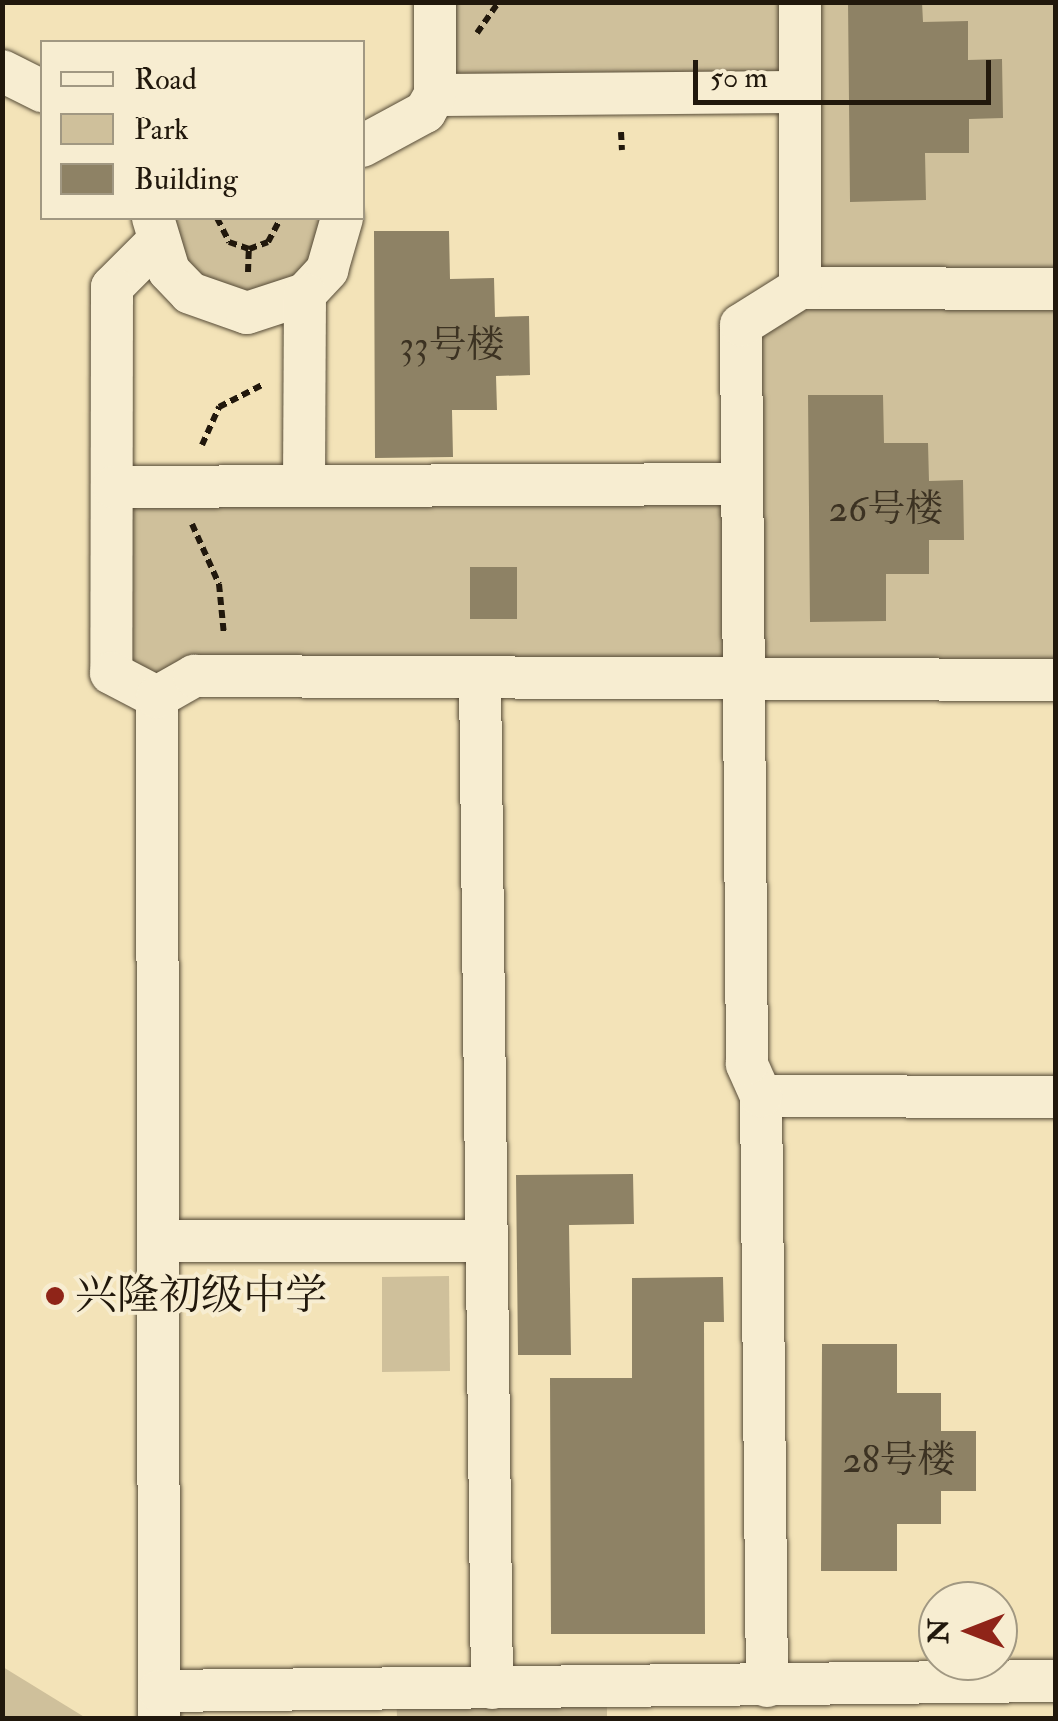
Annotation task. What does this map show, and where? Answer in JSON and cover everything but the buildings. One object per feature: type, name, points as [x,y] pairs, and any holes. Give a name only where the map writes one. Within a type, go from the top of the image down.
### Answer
[{"type":"street","points":[[365,144],[425,112],[435,95],[435,2]]},
{"type":"street","points":[[800,2],[800,288]]},
{"type":"street","points":[[2,71],[40,90]]},
{"type":"street","points":[[435,95],[800,92]]},
{"type":"street","points":[[154,230],[169,272],[218,308],[247,313],[305,294],[326,270],[341,220]]},
{"type":"street","points":[[154,230],[112,287],[111,673],[157,697]]},
{"type":"street","points":[[766,1686],[761,1096],[747,1064],[742,325],[800,288],[1056,289]]},
{"type":"street","points":[[304,486],[305,294]]},
{"type":"street","points":[[114,487],[742,484]]},
{"type":"street","points":[[157,697],[194,676],[1056,680]]},
{"type":"street","points":[[480,678],[492,1688]]},
{"type":"street","points":[[157,697],[159,1705],[397,1704],[492,1688],[607,1703],[766,1686],[1056,1681]]},
{"type":"street","points":[[761,1096],[1056,1097]]},
{"type":"street","points":[[158,1241],[487,1241]]},
{"type":"path","points":[[218,220],[229,242],[248,249],[268,242],[280,220]]},
{"type":"path","points":[[219,676],[220,584],[169,486],[220,407],[305,356]]},
{"type":"green space","points":[[435,3],[1055,3],[1055,680],[111,673],[114,487],[743,483],[741,325],[800,288],[800,92],[435,95]]},
{"type":"green space","points":[[154,220],[341,220],[327,270],[217,308]]},
{"type":"green space","points":[[449,1276],[450,1371],[382,1372],[382,1277]]},
{"type":"green space","points":[[3,1667],[86,1718],[3,1718]]},
{"type":"green space","points":[[607,1688],[607,1718],[397,1718],[396,1689]]},
{"type":"place","name":"兴隆初级中学","points":[[55,1296]]}]
